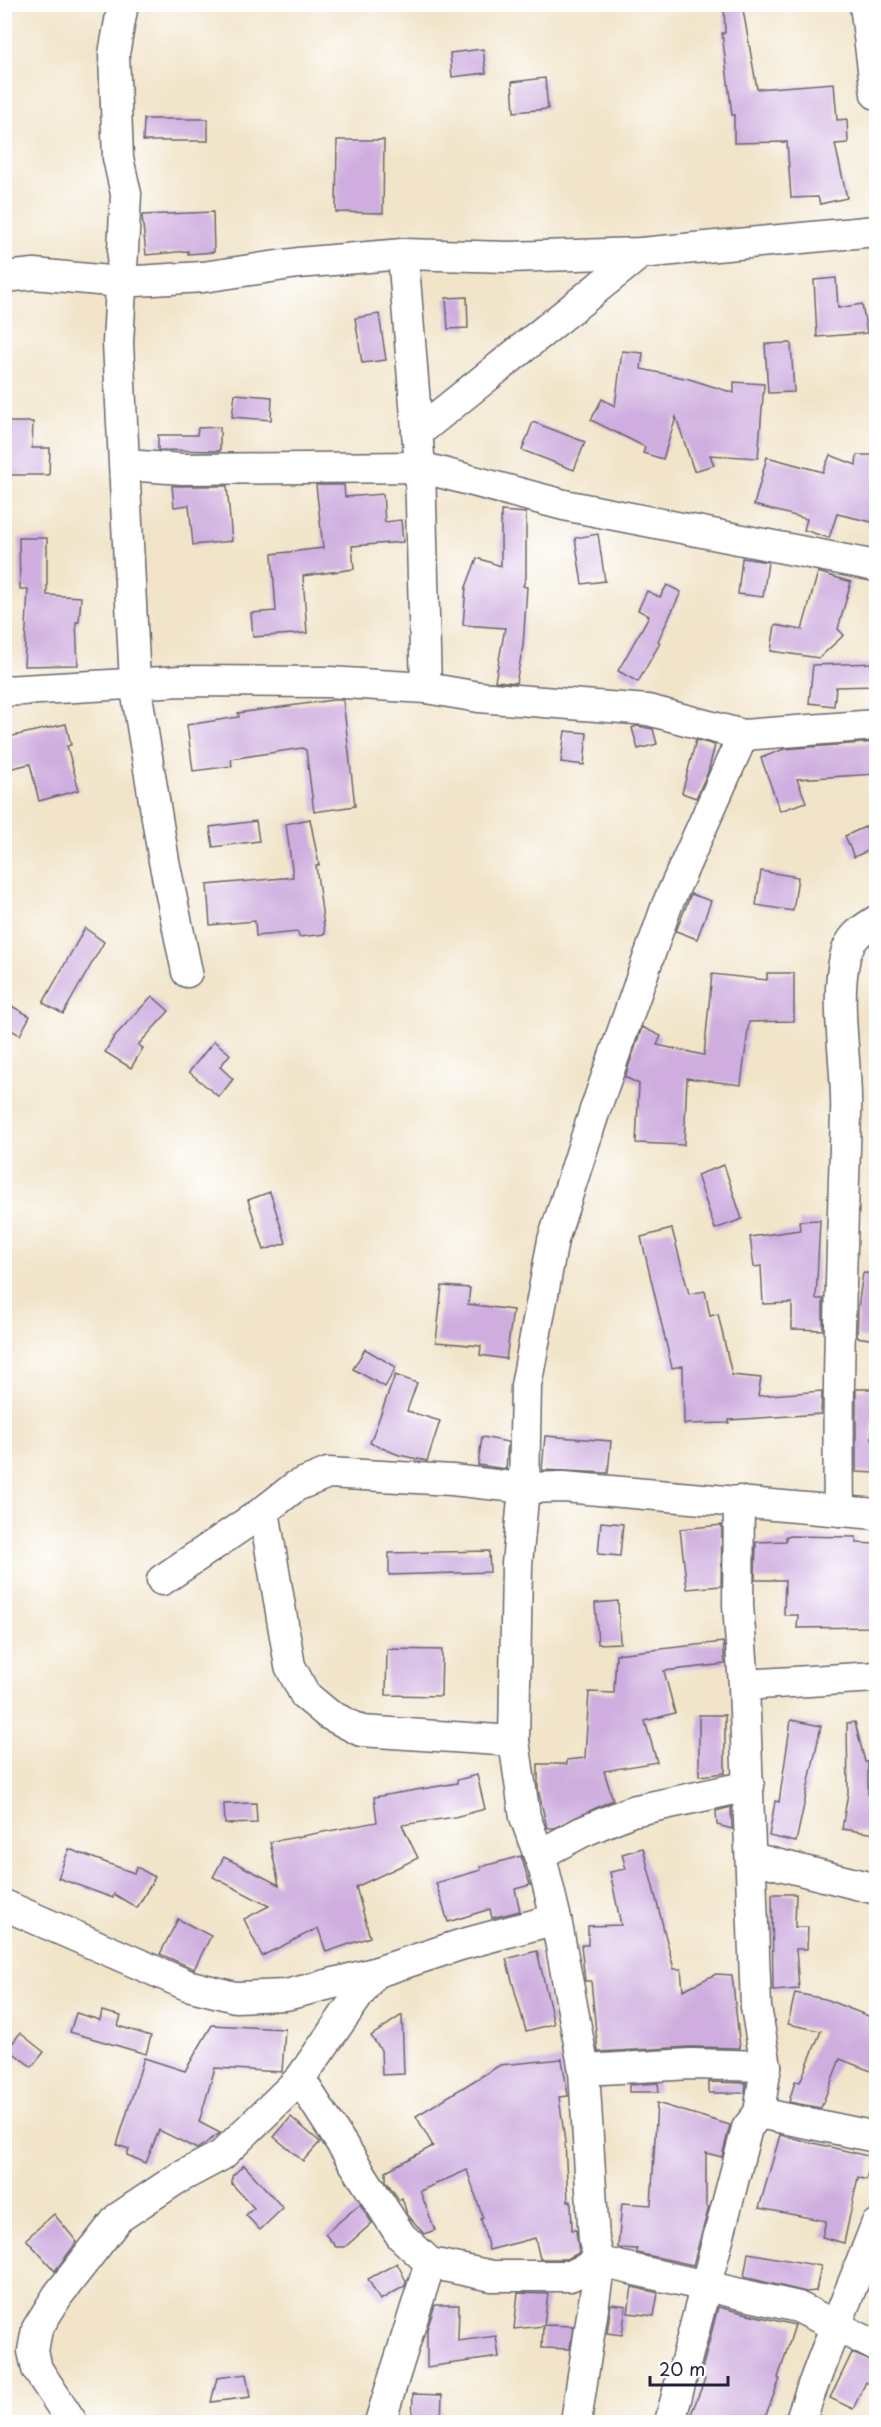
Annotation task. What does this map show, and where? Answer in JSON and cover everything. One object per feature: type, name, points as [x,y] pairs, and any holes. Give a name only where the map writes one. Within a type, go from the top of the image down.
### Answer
[{"type":"street","points":[[123,4],[114,54],[118,158],[126,194],[118,343],[135,683],[164,861],[187,972]]},
{"type":"street","points":[[865,4],[876,94]]},
{"type":"street","points":[[4,277],[34,274],[120,282],[203,277],[298,262],[403,254],[508,257],[641,253],[876,231]]},
{"type":"street","points":[[417,433],[641,253]]},
{"type":"street","points":[[403,254],[420,467],[426,688]]},
{"type":"street","points":[[125,465],[183,469],[420,467],[564,505],[876,566]]},
{"type":"street","points":[[4,691],[181,681],[329,682],[426,688],[478,697],[648,710],[743,735],[876,725]]},
{"type":"street","points":[[576,2422],[600,2262],[594,2241],[584,2070],[556,1919],[539,1855],[525,1817],[513,1741],[517,1564],[524,1488],[526,1386],[553,1240],[667,905],[743,735]]},
{"type":"street","points":[[839,1511],[839,1280],[846,1112],[842,978],[845,954],[855,934],[876,921]]},
{"type":"street","points":[[162,1580],[264,1511],[296,1486],[328,1473],[452,1479],[524,1488],[564,1486],[876,1514]]},
{"type":"street","points":[[670,2422],[747,2128],[759,2113],[766,2066],[756,2007],[752,1858],[738,1605],[739,1501]]},
{"type":"street","points":[[264,1511],[290,1666],[305,1695],[328,1714],[360,1731],[513,1741]]},
{"type":"street","points":[[744,1685],[876,1677]]},
{"type":"street","points":[[539,1855],[582,1832],[632,1811],[748,1786]]},
{"type":"street","points":[[752,1858],[876,1889]]},
{"type":"street","points":[[4,1905],[187,1985],[235,1997],[286,1995],[556,1919]]},
{"type":"street","points":[[72,2422],[42,2379],[33,2351],[37,2329],[58,2295],[118,2217],[222,2155],[300,2079],[374,1972]]},
{"type":"street","points":[[584,2070],[691,2064],[766,2066]]},
{"type":"street","points":[[300,2079],[401,2236],[430,2263],[492,2276],[570,2276],[600,2262],[798,2307],[876,2346]]},
{"type":"street","points":[[759,2113],[876,2137]]},
{"type":"street","points":[[800,2422],[819,2367],[838,2326],[876,2225]]},
{"type":"street","points":[[380,2422],[430,2263]]},
{"type":"building","points":[[724,4],[742,4],[757,89],[834,83],[837,120],[847,119],[848,143],[835,144],[847,198],[820,204],[818,197],[791,198],[787,142],[734,143],[734,115],[732,115],[722,33],[725,33]]},
{"type":"building","points":[[483,49],[486,73],[452,77],[450,53]]},
{"type":"building","points":[[545,78],[548,109],[514,112],[512,82]]},
{"type":"building","points":[[144,119],[208,119],[208,141],[143,141]]},
{"type":"building","points":[[337,140],[384,140],[383,213],[336,212]]},
{"type":"building","points":[[213,212],[214,252],[188,254],[188,251],[146,255],[142,215]]},
{"type":"building","points":[[836,278],[838,308],[862,304],[867,333],[817,337],[814,280]]},
{"type":"building","points":[[467,297],[468,328],[448,329],[446,298]]},
{"type":"building","points":[[379,314],[386,360],[362,363],[355,318]]},
{"type":"building","points":[[791,343],[794,392],[768,393],[765,344]]},
{"type":"building","points":[[622,351],[643,353],[641,369],[689,379],[734,393],[734,382],[764,384],[758,458],[710,455],[714,465],[694,471],[676,417],[663,459],[643,453],[645,447],[591,420],[602,399],[615,406]]},
{"type":"building","points":[[235,394],[272,397],[271,420],[232,417]]},
{"type":"building","points":[[7,422],[33,422],[32,448],[50,448],[49,475],[6,475]]},
{"type":"building","points":[[533,422],[585,442],[574,470],[522,450]]},
{"type":"building","points":[[220,427],[220,451],[158,450],[158,435],[197,435],[198,428]]},
{"type":"building","points":[[830,455],[856,465],[857,455],[876,455],[876,523],[837,514],[829,538],[804,530],[807,519],[754,505],[767,457],[823,472]]},
{"type":"building","points":[[316,485],[344,485],[345,497],[383,494],[385,522],[401,520],[403,542],[352,546],[354,569],[303,576],[307,633],[253,637],[251,613],[276,611],[272,554],[323,548]]},
{"type":"building","points":[[172,486],[227,486],[232,541],[193,545],[189,505],[174,507]]},
{"type":"building","points":[[501,511],[526,513],[526,578],[523,586],[527,587],[523,646],[516,683],[495,681],[505,628],[463,625],[466,587],[477,558],[501,566]]},
{"type":"building","points":[[598,534],[605,581],[582,584],[575,538]]},
{"type":"building","points":[[19,538],[47,538],[47,595],[81,597],[79,622],[76,622],[78,665],[24,666],[28,589],[20,589]]},
{"type":"building","points":[[742,558],[768,562],[763,597],[738,594]]},
{"type":"building","points":[[818,572],[851,582],[838,629],[844,635],[819,658],[771,651],[775,625],[802,630]]},
{"type":"building","points":[[667,585],[681,592],[658,641],[660,643],[638,682],[618,671],[649,616],[638,610],[647,591],[660,597]]},
{"type":"building","points":[[876,663],[876,686],[836,687],[834,706],[809,703],[813,665]]},
{"type":"building","points":[[343,700],[355,806],[314,812],[306,750],[302,748],[231,759],[232,766],[193,771],[187,725],[239,717],[238,713]]},
{"type":"building","points":[[66,724],[71,745],[67,746],[79,790],[39,801],[30,764],[4,770],[4,738]]},
{"type":"building","points":[[637,726],[653,729],[657,744],[638,749],[632,728]]},
{"type":"building","points":[[565,731],[587,733],[584,765],[561,762]]},
{"type":"building","points":[[696,740],[715,745],[708,772],[696,798],[682,793]]},
{"type":"building","points":[[876,742],[876,774],[797,779],[806,802],[780,811],[761,758],[784,749]]},
{"type":"building","points":[[310,819],[319,865],[316,866],[325,934],[299,937],[298,932],[256,936],[255,921],[210,925],[207,885],[293,877],[286,824]]},
{"type":"building","points":[[256,821],[259,841],[213,847],[210,827]]},
{"type":"building","points":[[876,822],[876,847],[854,857],[845,836]]},
{"type":"building","points":[[761,871],[798,877],[793,911],[756,905]]},
{"type":"building","points":[[691,894],[711,901],[697,939],[676,931]]},
{"type":"building","points":[[85,928],[104,942],[63,1014],[43,1003]]},
{"type":"building","points":[[767,973],[794,973],[794,1021],[749,1022],[741,1085],[687,1078],[684,1145],[636,1143],[639,1084],[625,1077],[642,1027],[661,1036],[657,1045],[704,1055],[712,974],[767,980]]},
{"type":"building","points":[[152,996],[169,1011],[138,1045],[143,1048],[131,1068],[105,1052],[114,1037]]},
{"type":"building","points":[[4,1002],[30,1016],[20,1035],[4,1026]]},
{"type":"building","points":[[214,1041],[230,1054],[220,1067],[233,1079],[219,1097],[189,1072]]},
{"type":"building","points":[[724,1165],[742,1219],[715,1229],[697,1175]]},
{"type":"building","points":[[270,1192],[286,1243],[264,1250],[248,1200]]},
{"type":"building","points":[[820,1220],[816,1299],[823,1299],[823,1330],[792,1329],[792,1303],[763,1304],[761,1266],[754,1267],[750,1237],[800,1230],[799,1221]]},
{"type":"building","points":[[672,1229],[689,1294],[705,1291],[710,1316],[718,1314],[732,1375],[761,1378],[758,1396],[822,1391],[821,1414],[729,1420],[729,1423],[684,1424],[683,1366],[672,1368],[641,1237]]},
{"type":"building","points":[[863,1273],[876,1274],[876,1340],[857,1337]]},
{"type":"building","points":[[442,1286],[470,1288],[468,1304],[513,1310],[506,1359],[480,1355],[481,1346],[436,1342]]},
{"type":"building","points":[[365,1349],[396,1367],[385,1387],[353,1369]]},
{"type":"building","points":[[395,1375],[417,1383],[407,1411],[440,1421],[427,1461],[399,1455],[370,1443]]},
{"type":"building","points":[[856,1389],[873,1389],[872,1440],[876,1440],[876,1473],[856,1472]]},
{"type":"building","points":[[545,1436],[611,1441],[608,1473],[542,1470]]},
{"type":"building","points":[[482,1437],[508,1442],[506,1469],[478,1465]]},
{"type":"building","points":[[601,1522],[623,1524],[620,1556],[598,1554]]},
{"type":"building","points":[[722,1525],[721,1586],[687,1589],[680,1529]]},
{"type":"building","points":[[786,1536],[856,1537],[856,1543],[876,1544],[876,1627],[797,1628],[798,1615],[784,1615],[785,1580],[755,1580],[756,1542],[786,1541]]},
{"type":"building","points":[[489,1551],[490,1572],[389,1575],[389,1553]]},
{"type":"building","points":[[618,1601],[620,1643],[598,1644],[595,1603]]},
{"type":"building","points":[[723,1642],[725,1664],[664,1671],[675,1713],[645,1721],[657,1762],[604,1771],[613,1800],[554,1828],[547,1828],[538,1789],[538,1764],[567,1764],[567,1760],[585,1758],[589,1692],[614,1693],[616,1654]]},
{"type":"building","points":[[387,1649],[442,1650],[441,1696],[386,1695]]},
{"type":"building","points":[[699,1715],[725,1715],[725,1773],[699,1776]]},
{"type":"building","points":[[791,1720],[821,1726],[796,1842],[769,1836],[775,1801],[779,1802]]},
{"type":"building","points":[[855,1722],[865,1762],[868,1762],[868,1794],[876,1796],[876,1834],[842,1829],[848,1793],[847,1723]]},
{"type":"building","points":[[477,1775],[485,1809],[455,1817],[402,1825],[418,1858],[356,1887],[370,1937],[326,1952],[318,1928],[262,1956],[244,1919],[269,1906],[213,1877],[224,1857],[279,1885],[270,1842],[377,1822],[374,1797],[457,1783],[457,1780]]},
{"type":"building","points":[[256,1803],[257,1823],[225,1824],[224,1804]]},
{"type":"building","points":[[731,1807],[732,1829],[717,1825],[716,1811]]},
{"type":"building","points":[[643,1848],[674,1969],[681,1969],[683,1990],[716,1974],[732,1975],[740,2048],[690,2047],[598,2052],[591,1981],[585,1981],[581,1945],[588,1945],[588,1926],[621,1925],[610,1872],[626,1869],[622,1854]]},
{"type":"building","points":[[69,1849],[134,1873],[137,1867],[155,1877],[137,1908],[114,1894],[113,1898],[58,1878]]},
{"type":"building","points":[[521,1856],[530,1885],[515,1889],[520,1911],[492,1918],[490,1909],[448,1922],[436,1883],[481,1870],[480,1867]]},
{"type":"building","points":[[772,1894],[796,1894],[795,1927],[808,1927],[807,1949],[796,1949],[799,1989],[773,1991]]},
{"type":"building","points":[[178,1919],[211,1936],[194,1969],[160,1954]]},
{"type":"building","points":[[537,1951],[554,2024],[526,2031],[506,1959]]},
{"type":"building","points":[[795,1993],[825,1999],[876,2019],[876,2073],[840,2059],[821,2108],[789,2102],[795,2081],[800,2082],[821,2031],[788,2024]]},
{"type":"building","points":[[102,2011],[121,2016],[118,2026],[151,2036],[146,2054],[70,2032],[76,2013],[100,2020]]},
{"type":"building","points":[[402,2015],[404,2074],[382,2075],[381,2050],[371,2036]]},
{"type":"building","points":[[212,2025],[285,2029],[282,2072],[215,2068],[199,2122],[220,2133],[197,2149],[159,2130],[146,2163],[127,2155],[129,2149],[117,2145],[144,2058],[185,2071]]},
{"type":"building","points":[[20,2033],[44,2052],[32,2067],[8,2049]]},
{"type":"building","points":[[562,2059],[568,2096],[559,2097],[565,2142],[568,2201],[571,2201],[572,2230],[576,2230],[579,2253],[566,2259],[540,2259],[535,2238],[489,2250],[481,2219],[483,2218],[467,2170],[420,2191],[435,2230],[424,2234],[407,2214],[402,2198],[399,2200],[386,2181],[386,2171],[433,2146],[416,2116],[500,2065]]},
{"type":"building","points":[[709,2082],[746,2083],[745,2093],[709,2093]]},
{"type":"building","points":[[658,2083],[659,2092],[629,2092],[629,2085]]},
{"type":"building","points":[[657,2103],[730,2125],[722,2157],[706,2153],[706,2206],[709,2207],[693,2265],[637,2253],[637,2249],[618,2248],[622,2203],[651,2205]]},
{"type":"building","points":[[291,2117],[320,2142],[303,2161],[274,2137]]},
{"type":"building","points":[[780,2135],[872,2157],[866,2180],[858,2177],[844,2243],[822,2237],[826,2221],[759,2208]]},
{"type":"building","points":[[244,2165],[283,2208],[260,2230],[246,2215],[254,2208],[232,2184],[232,2176]]},
{"type":"building","points":[[360,2204],[372,2223],[345,2247],[336,2247],[325,2234]]},
{"type":"building","points":[[54,2214],[77,2242],[55,2271],[26,2239]]},
{"type":"building","points":[[748,2253],[821,2266],[816,2291],[806,2292],[744,2277]]},
{"type":"building","points":[[397,2263],[406,2281],[405,2286],[380,2300],[368,2279]]},
{"type":"building","points":[[632,2287],[658,2293],[654,2316],[628,2313]]},
{"type":"building","points":[[518,2293],[548,2294],[544,2325],[573,2326],[570,2349],[542,2348],[543,2326],[514,2329]]},
{"type":"building","points":[[611,2304],[626,2306],[622,2335],[607,2333]]},
{"type":"building","points":[[435,2305],[459,2305],[458,2341],[496,2336],[499,2357],[427,2367],[427,2329]]},
{"type":"building","points":[[718,2307],[795,2325],[778,2378],[780,2379],[763,2422],[688,2422],[705,2379],[700,2377]]},
{"type":"building","points":[[852,2353],[876,2363],[876,2389],[866,2382],[853,2409],[830,2398]]},
{"type":"building","points":[[246,2374],[250,2397],[211,2402],[217,2378]]},
{"type":"building","points":[[413,2394],[442,2395],[441,2422],[412,2422]]}]
